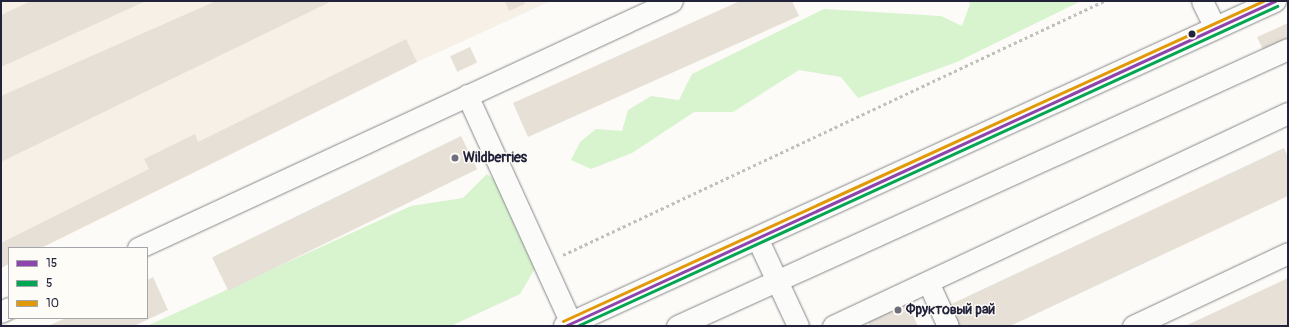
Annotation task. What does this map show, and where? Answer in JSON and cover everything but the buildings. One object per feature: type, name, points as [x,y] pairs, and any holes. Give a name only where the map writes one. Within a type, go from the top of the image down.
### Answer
[{"type":"main road","points":[[568,325],[1275,1]]},
{"type":"lane","points":[[140,247],[672,1]]},
{"type":"lane","points":[[1202,1],[1215,28]]},
{"type":"lane","points":[[677,326],[1288,49]]},
{"type":"lane","points":[[467,95],[544,264],[568,325]]},
{"type":"lane","points":[[833,326],[1288,114]]},
{"type":"lane","points":[[756,238],[798,326]]},
{"type":"lane","points":[[1133,326],[1288,253]]},
{"type":"lane","points":[[928,282],[948,326]]},
{"type":"path","points":[[544,264],[1104,1]]},
{"type":"shaded area","points":[[1,1],[551,1],[417,62],[43,247],[8,247],[1,268]]},
{"type":"green space","points":[[968,1],[1081,1],[957,62],[858,98],[841,77],[799,70],[733,112],[694,112],[632,153],[591,169],[571,160],[580,142],[596,129],[622,131],[628,110],[651,96],[679,100],[692,74],[824,9],[941,16],[962,26],[970,4]]},
{"type":"green space","points":[[487,174],[498,182],[536,267],[520,294],[451,326],[147,326],[411,206],[463,198]]},
{"type":"transit line","name":"10","points":[[563,321],[1263,1]]},
{"type":"transit line","name":"15","points":[[565,326],[1275,1]]},
{"type":"transit line","name":"5","points":[[577,326],[1277,6]]},
{"type":"place","name":"Wildberries","points":[[455,158]]},
{"type":"place","name":"Фруктовый рай","points":[[898,310]]}]
